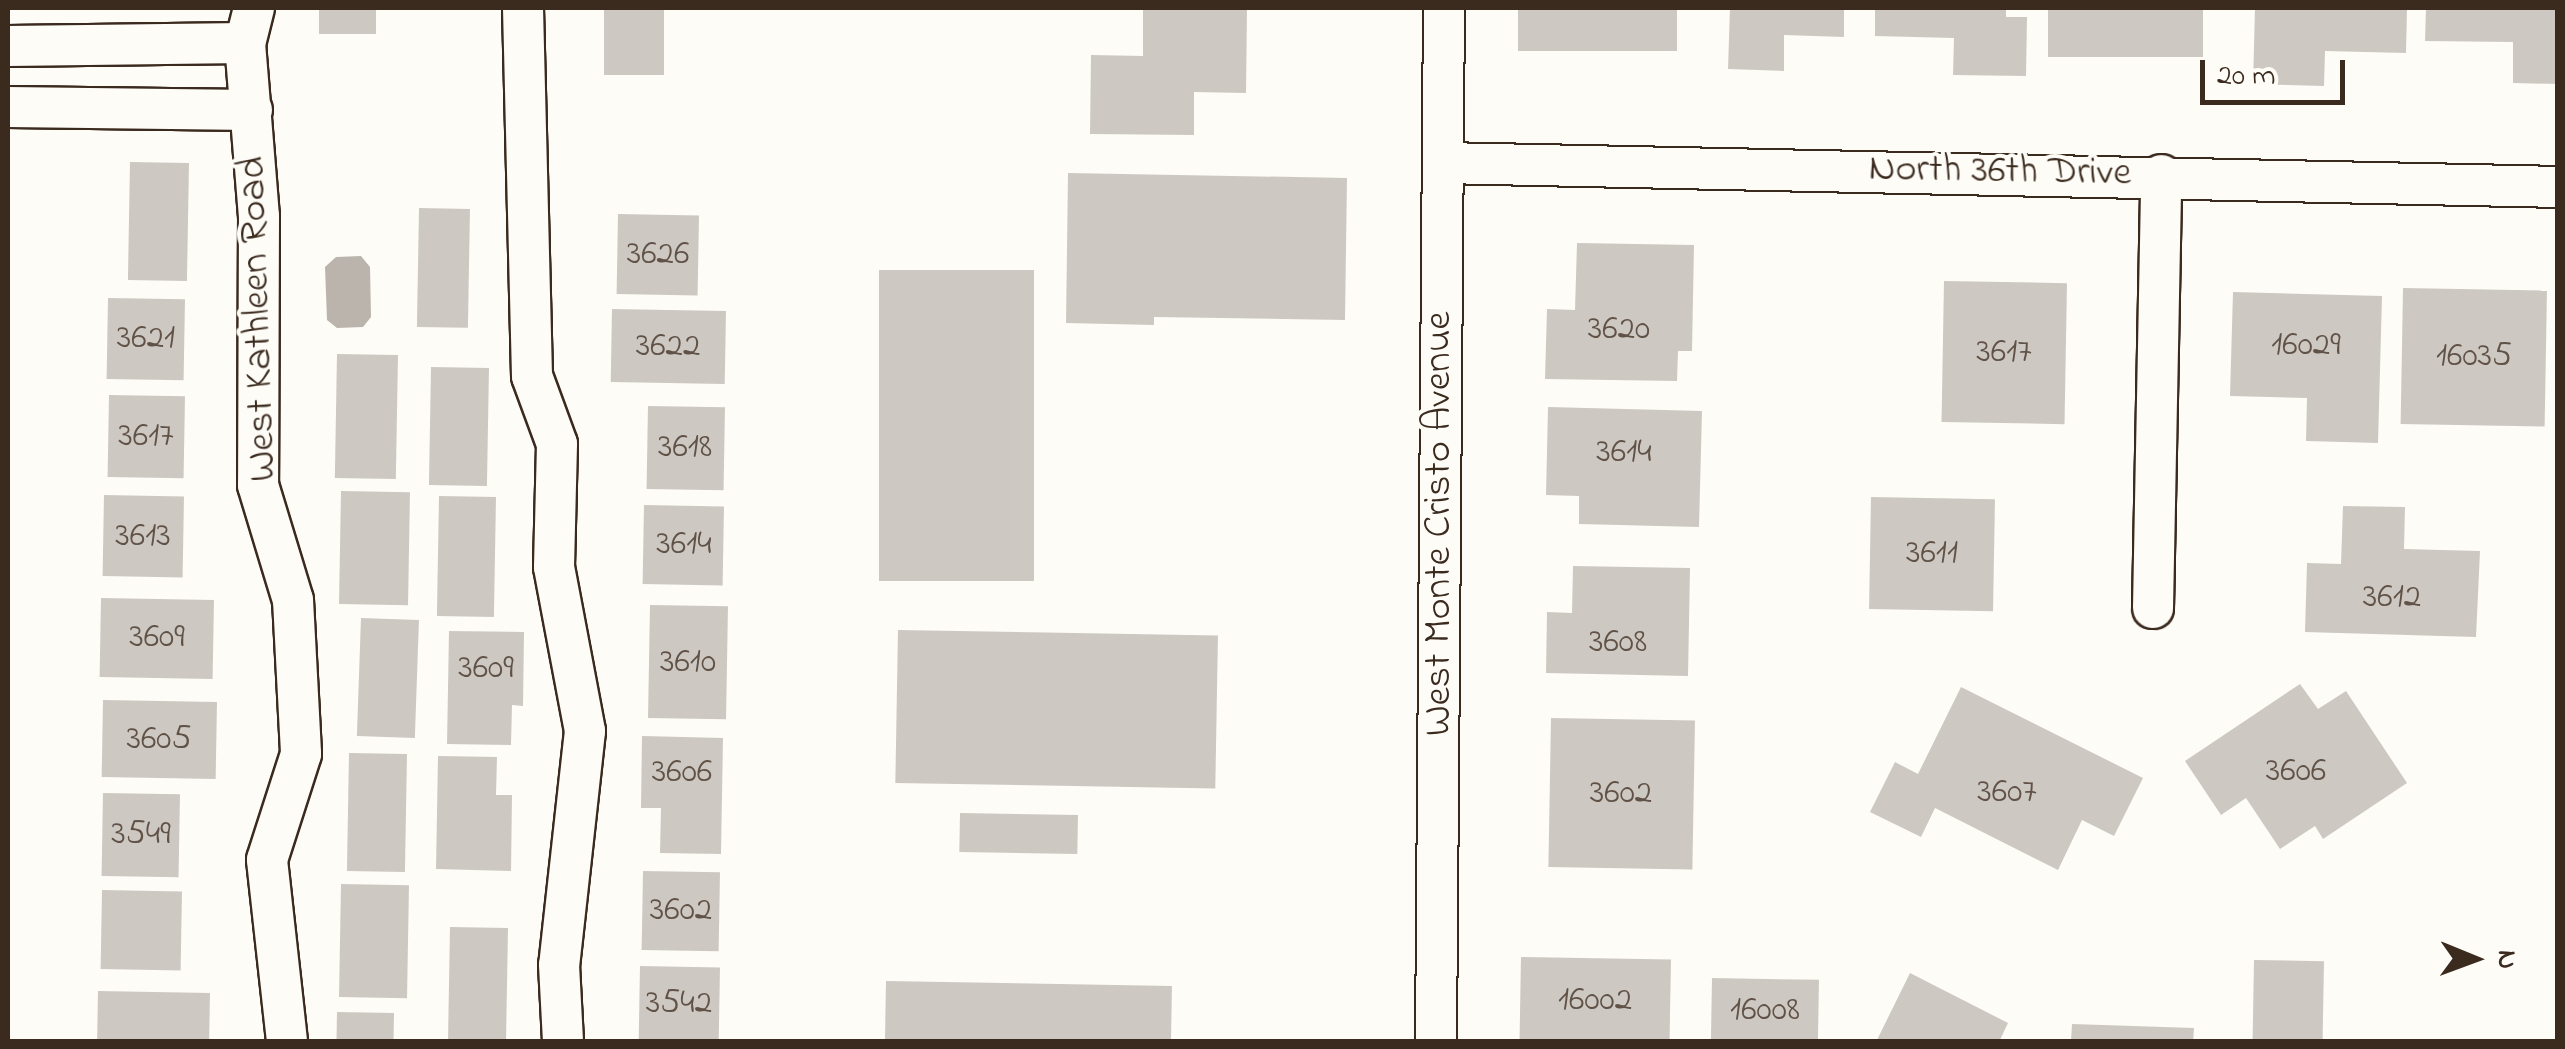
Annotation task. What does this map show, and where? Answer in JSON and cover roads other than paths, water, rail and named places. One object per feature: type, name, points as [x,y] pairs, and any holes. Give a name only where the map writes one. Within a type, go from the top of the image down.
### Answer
[{"type":"street","points":[[523,8],[532,376],[558,444],[554,567],[585,731],[559,964],[563,1042]]},
{"type":"street","name":"West Monte Cristo Avenue","points":[[1436,1042],[1444,8]]},
{"type":"street","points":[[8,46],[173,45],[249,25]]},
{"type":"street","name":"West Kathleen Road","points":[[249,25],[259,216],[258,485],[293,600],[301,754],[267,860],[287,1042]]},
{"type":"street","points":[[173,45],[173,110]]},
{"type":"street","points":[[8,107],[252,110]]},
{"type":"street","name":"North 36th Drive","points":[[1443,162],[2161,175],[2558,187]]},
{"type":"street","points":[[2153,608],[2161,175]]}]
